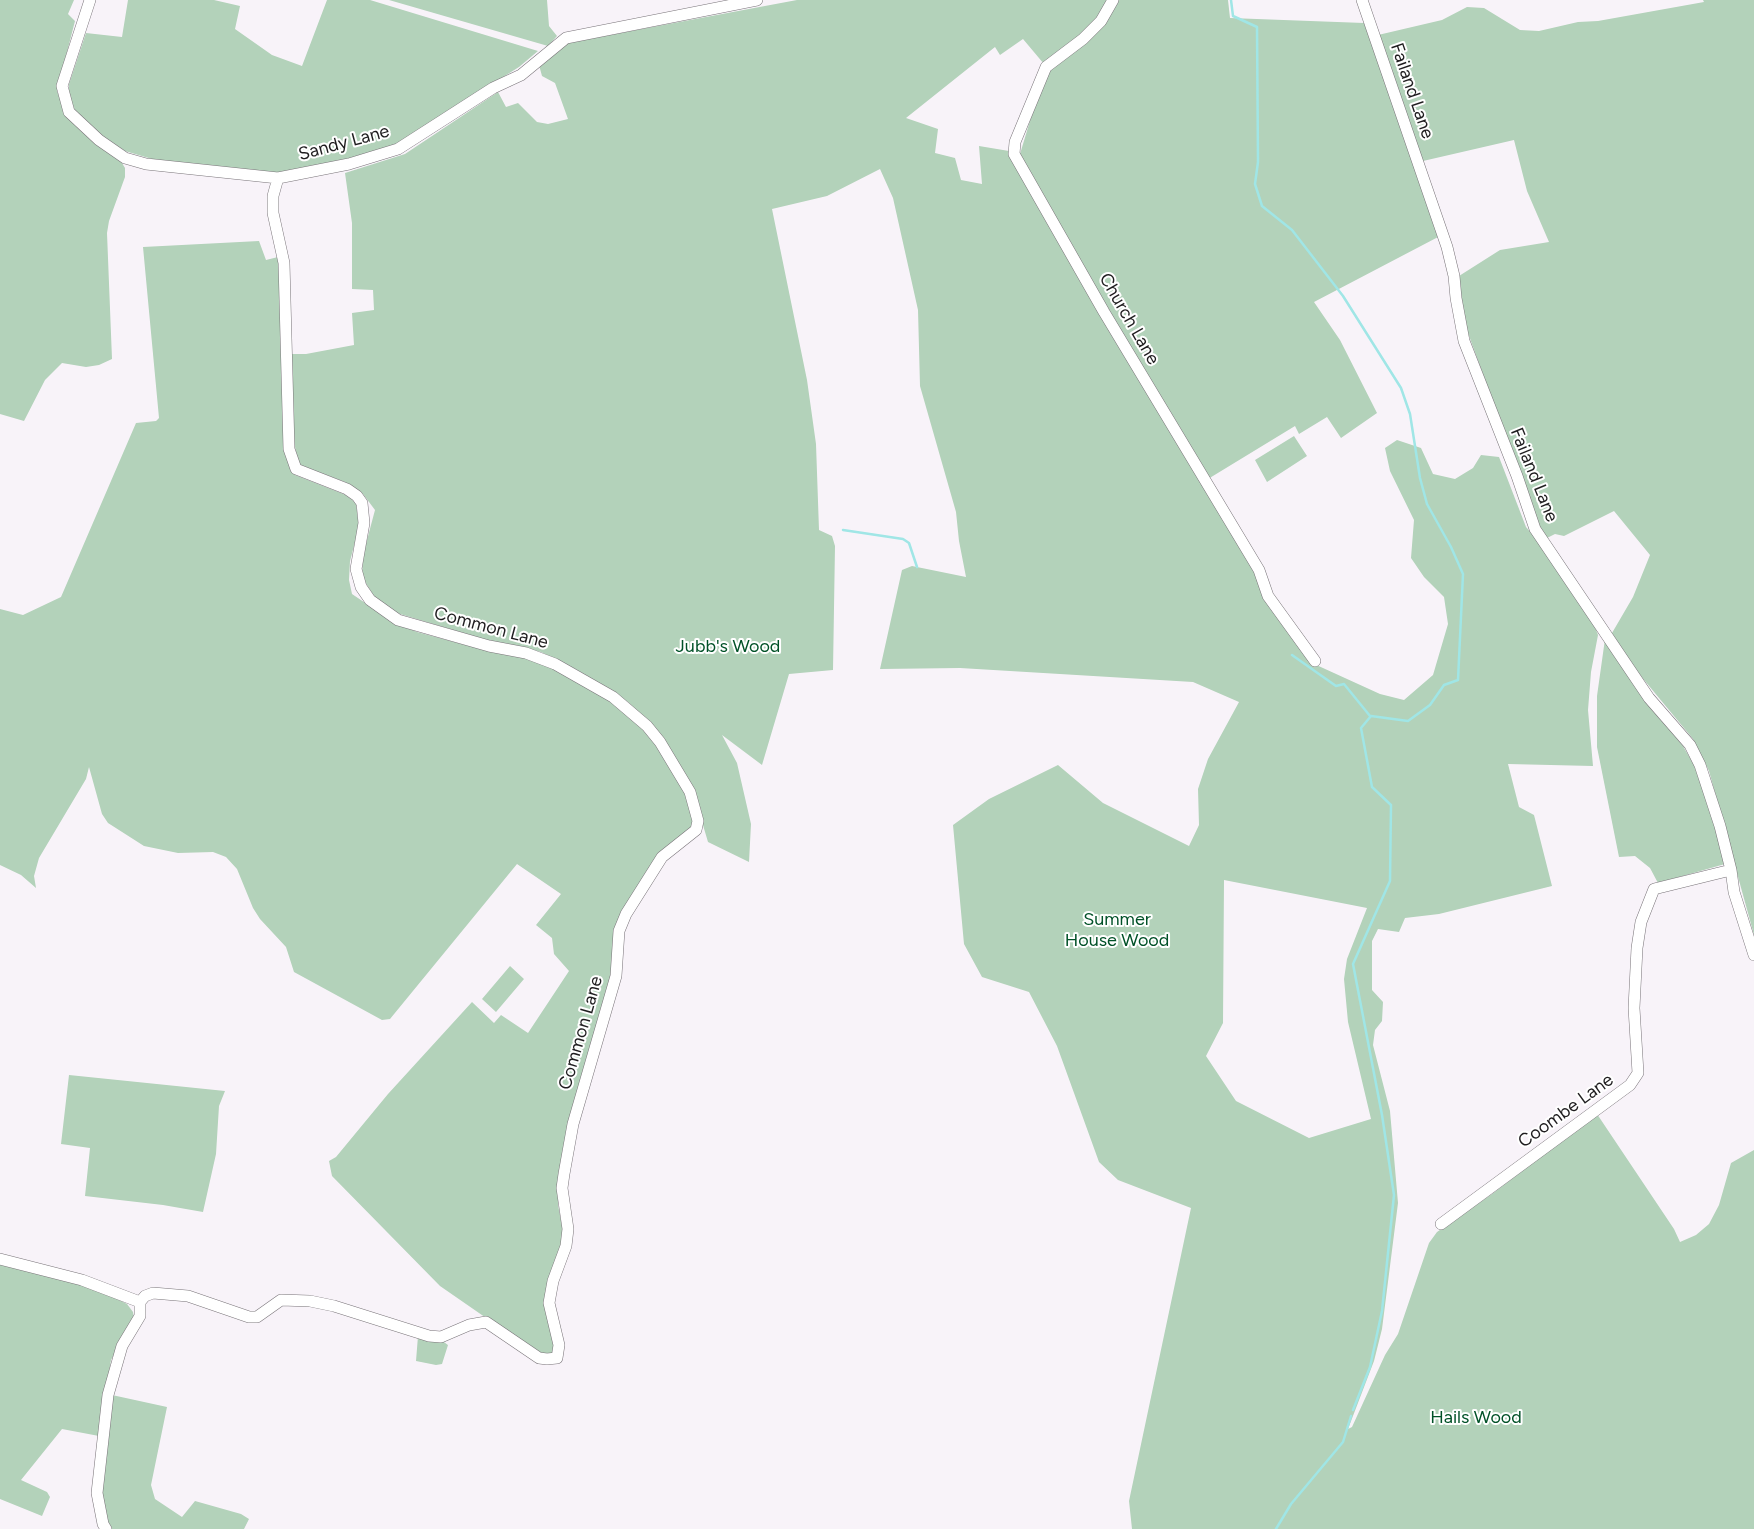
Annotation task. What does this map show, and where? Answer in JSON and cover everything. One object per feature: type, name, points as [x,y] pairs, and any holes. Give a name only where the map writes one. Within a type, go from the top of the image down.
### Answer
[{"type":"street","name":"Sandy Lane","points":[[90,0],[62,86],[69,112],[99,140],[125,158],[146,164],[278,178],[349,164],[398,149],[493,88],[521,75],[566,38],[757,0]]},
{"type":"street","name":"Church Lane","points":[[1113,0],[1100,21],[1083,39],[1046,67],[1015,142],[1014,154],[1104,312],[1259,570],[1268,596],[1315,660]]},
{"type":"street","name":"Failand Lane","points":[[1362,0],[1447,247],[1454,276],[1464,341],[1517,476],[1535,529],[1649,698],[1690,744],[1703,774],[1731,870],[1734,892],[1754,955]]},
{"type":"street","name":"Common Lane","points":[[140,1302],[145,1296],[153,1294],[188,1296],[249,1317],[257,1317],[281,1300],[310,1301],[334,1306],[429,1336],[441,1337],[469,1325],[486,1322],[539,1358],[557,1358],[559,1345],[549,1303],[553,1281],[566,1246],[568,1229],[562,1188],[564,1174],[573,1124],[616,976],[619,930],[626,914],[662,857],[696,830],[698,821],[690,792],[660,742],[647,726],[613,697],[554,664],[526,653],[489,646],[398,620],[370,600],[361,587],[356,569],[364,523],[362,503],[357,496],[347,489],[296,469],[289,449],[284,264],[273,213],[278,178]]},
{"type":"street","name":"Coombe Lane","points":[[1441,1224],[1630,1085],[1638,1073],[1634,1008],[1637,948],[1641,922],[1654,889],[1731,870]]},
{"type":"street","points":[[0,1259],[82,1280],[140,1302],[140,1316],[122,1346],[108,1395],[97,1493],[103,1524],[106,1529]]},
{"type":"green space","points":[[0,0],[74,0],[68,14],[75,21],[57,91],[65,112],[119,158],[125,168],[125,177],[109,221],[107,233],[112,359],[99,365],[86,367],[62,363],[45,380],[24,421],[0,414]]},
{"type":"green space","points":[[128,0],[214,0],[240,6],[235,29],[272,55],[302,66],[327,0],[370,0],[538,51],[519,67],[392,147],[348,161],[276,174],[152,159],[125,151],[102,136],[76,113],[69,96],[69,84],[86,33],[122,37]]},
{"type":"green space","points":[[389,0],[547,0],[549,26],[557,36],[548,46]]},
{"type":"green space","points":[[797,0],[1108,0],[1093,24],[1044,64],[1023,39],[1000,55],[995,47],[906,118],[938,129],[935,153],[955,158],[961,180],[982,184],[979,146],[1009,151],[1312,663],[1380,694],[1404,700],[1433,675],[1448,624],[1444,597],[1424,577],[1411,558],[1414,520],[1390,471],[1385,448],[1397,440],[1421,448],[1433,474],[1455,479],[1473,468],[1481,455],[1499,457],[1526,527],[1539,542],[1595,627],[1598,635],[1591,672],[1588,710],[1593,766],[1508,764],[1519,807],[1534,815],[1552,886],[1439,914],[1405,918],[1399,932],[1378,929],[1372,941],[1372,990],[1383,1002],[1382,1021],[1375,1030],[1373,1045],[1390,1111],[1398,1203],[1382,1329],[1374,1361],[1348,1429],[1352,1427],[1385,1355],[1398,1334],[1429,1243],[1437,1232],[1492,1194],[1597,1114],[1674,1229],[1680,1242],[1696,1235],[1709,1224],[1719,1205],[1731,1163],[1754,1150],[1754,1529],[1132,1529],[1129,1501],[1191,1208],[1118,1180],[1099,1162],[1057,1046],[1029,992],[982,977],[964,944],[953,825],[989,799],[1058,765],[1103,803],[1189,846],[1199,825],[1198,789],[1208,759],[1239,702],[1193,682],[960,668],[880,669],[902,570],[912,566],[966,577],[956,512],[920,386],[918,310],[893,198],[880,169],[827,196],[772,209],[807,380],[816,444],[819,530],[832,536],[835,546],[833,670],[789,674],[762,765],[722,735],[737,763],[751,824],[749,862],[708,842],[692,788],[653,726],[628,702],[577,670],[541,652],[483,639],[400,614],[384,606],[374,596],[362,577],[363,555],[375,510],[363,494],[345,482],[299,465],[293,438],[289,354],[306,354],[354,345],[352,313],[374,310],[373,290],[352,289],[352,223],[345,173],[405,154],[498,92],[506,107],[518,103],[537,122],[548,124],[568,119],[555,83],[542,76],[539,65],[567,43]],"holes":[[[1224,880],[1367,908],[1347,959],[1344,979],[1348,1022],[1371,1119],[1309,1138],[1236,1101],[1206,1056],[1223,1023]]]},
{"type":"green space","points":[[1117,0],[1228,0],[1230,18],[1364,23],[1440,236],[1314,302],[1340,340],[1377,413],[1341,438],[1327,417],[1299,434],[1295,426],[1208,479],[1116,327],[1020,154],[1036,101],[1050,69]]},
{"type":"green space","points":[[1703,0],[1754,0],[1754,935],[1709,771],[1693,739],[1635,669],[1612,633],[1633,597],[1650,555],[1614,511],[1564,536],[1555,534],[1547,538],[1537,523],[1464,322],[1459,276],[1500,250],[1549,242],[1527,191],[1514,140],[1423,161],[1378,35],[1442,20],[1467,7],[1484,8],[1520,30],[1539,31],[1578,22],[1598,21],[1704,2]]},
{"type":"green space","points":[[259,241],[266,260],[278,257],[285,448],[295,475],[346,495],[356,503],[359,527],[350,561],[349,580],[352,594],[392,621],[417,632],[488,651],[526,657],[555,668],[610,700],[638,722],[653,740],[686,793],[693,815],[693,828],[681,836],[616,927],[611,986],[560,1186],[558,1205],[563,1230],[562,1250],[548,1283],[555,1345],[554,1352],[551,1355],[543,1355],[518,1340],[440,1286],[332,1176],[329,1161],[336,1157],[388,1094],[472,1002],[494,1023],[501,1015],[528,1033],[569,971],[554,954],[552,938],[536,925],[561,894],[517,864],[390,1019],[382,1020],[294,972],[286,947],[260,919],[253,908],[237,869],[226,857],[213,852],[178,853],[144,846],[108,823],[102,814],[89,767],[86,779],[39,858],[34,876],[36,888],[21,875],[0,865],[0,609],[23,615],[61,597],[136,423],[156,421],[159,418],[143,247]]},
{"type":"green space","points":[[1294,436],[1307,456],[1267,482],[1255,460]]},
{"type":"green space","points":[[1605,639],[1645,698],[1683,746],[1694,765],[1709,806],[1725,864],[1658,883],[1650,868],[1635,856],[1619,857],[1597,747],[1597,696]]},
{"type":"green space","points":[[510,966],[524,979],[496,1012],[482,999]]},
{"type":"green space","points":[[69,1075],[225,1091],[219,1106],[216,1154],[203,1212],[163,1205],[85,1196],[90,1148],[61,1144]]},
{"type":"green space","points":[[0,1261],[102,1291],[127,1304],[133,1312],[134,1319],[111,1360],[99,1436],[62,1429],[21,1480],[47,1492],[50,1497],[42,1516],[0,1499]]},
{"type":"green space","points":[[418,1336],[441,1340],[448,1345],[442,1364],[436,1365],[416,1361]]},
{"type":"green space","points":[[112,1395],[167,1407],[151,1485],[155,1499],[182,1517],[195,1501],[241,1514],[249,1519],[244,1529],[110,1529],[100,1494]]},
{"type":"waterway","points":[[1231,0],[1233,16],[1257,27],[1258,162],[1255,184],[1262,206],[1292,230],[1343,296],[1401,388],[1410,414],[1420,478],[1427,504],[1451,547],[1463,574],[1458,680],[1444,685],[1430,705],[1408,721],[1371,716],[1361,728],[1372,787],[1391,805],[1390,881],[1353,964],[1382,1115],[1394,1195],[1382,1311],[1370,1367],[1353,1410]]},
{"type":"waterway","points":[[843,530],[903,539],[909,543],[917,567]]},
{"type":"waterway","points":[[1292,655],[1336,686],[1344,684],[1370,716]]},
{"type":"waterway","points":[[1276,1529],[1291,1504],[1343,1442],[1351,1416]]},
{"type":"park label","name":"Jubb's Wood","points":[[728,647]]},
{"type":"park label","name":"Summer House Wood","points":[[1117,930]]},
{"type":"park label","name":"Hails Wood","points":[[1476,1418]]}]
